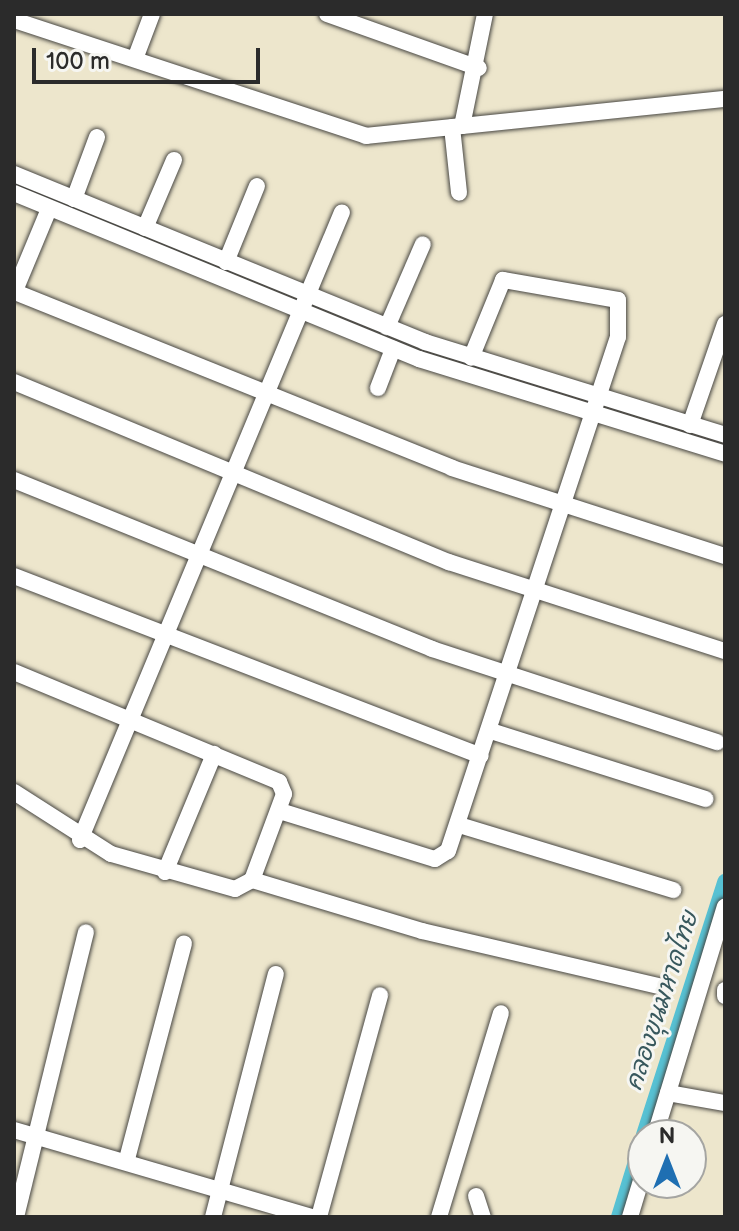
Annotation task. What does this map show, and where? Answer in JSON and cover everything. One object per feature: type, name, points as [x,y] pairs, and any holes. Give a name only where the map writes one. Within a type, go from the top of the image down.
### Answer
[{"type":"street","points":[[135,59],[152,14]]},
{"type":"street","points":[[327,14],[479,68]]},
{"type":"street","points":[[459,193],[457,126],[479,68],[485,14]]},
{"type":"street","points":[[14,20],[351,132],[457,126],[725,99]]},
{"type":"street","points":[[74,199],[97,137]]},
{"type":"street","points":[[145,228],[174,160]]},
{"type":"street","points":[[14,174],[304,295],[471,358],[725,435]]},
{"type":"street","points":[[226,262],[257,186]]},
{"type":"street","points":[[14,193],[393,349],[591,416],[725,454]]},
{"type":"street","points":[[49,209],[14,293],[262,393],[564,504],[725,556]]},
{"type":"street","points":[[80,840],[200,555],[295,311],[342,212]]},
{"type":"street","points":[[387,327],[423,244]]},
{"type":"street","points":[[182,263],[190,247]]},
{"type":"street","points":[[283,812],[435,859],[446,856],[459,825],[510,675],[621,319],[614,296],[585,298],[503,280],[471,358]]},
{"type":"street","points":[[690,425],[725,324]]},
{"type":"street","points":[[378,388],[393,349]]},
{"type":"street","points":[[14,382],[232,474],[537,590],[725,651]]},
{"type":"street","points":[[14,480],[510,675],[717,742]]},
{"type":"street","points":[[14,576],[165,637],[481,756]]},
{"type":"street","points":[[14,672],[279,782],[283,812],[252,880],[235,889],[165,872],[80,840],[14,792]]},
{"type":"street","points":[[491,731],[706,799]]},
{"type":"street","points":[[165,872],[214,754]]},
{"type":"street","points":[[459,825],[673,890]]},
{"type":"street","points":[[252,880],[422,931],[662,987]]},
{"type":"street","points":[[660,1119],[725,906]]},
{"type":"street","points":[[16,1217],[86,932]]},
{"type":"street","points":[[127,1159],[184,943]]},
{"type":"street","points":[[213,1217],[218,1186],[276,974]]},
{"type":"street","points":[[725,990],[725,996]]},
{"type":"street","points":[[319,1217],[380,995]]},
{"type":"street","points":[[439,1217],[501,1013]]},
{"type":"street","points":[[668,1093],[725,1103]]},
{"type":"street","points":[[14,1130],[127,1159],[311,1217]]},
{"type":"street","points":[[476,1196],[483,1217]]},
{"type":"waterway","name":"คลองขุนมหาดไทย","points":[[649,1119],[725,882]]},
{"type":"waterway","name":"คลองขุนมหาดไทย","points":[[619,1217],[627,1191]]}]
